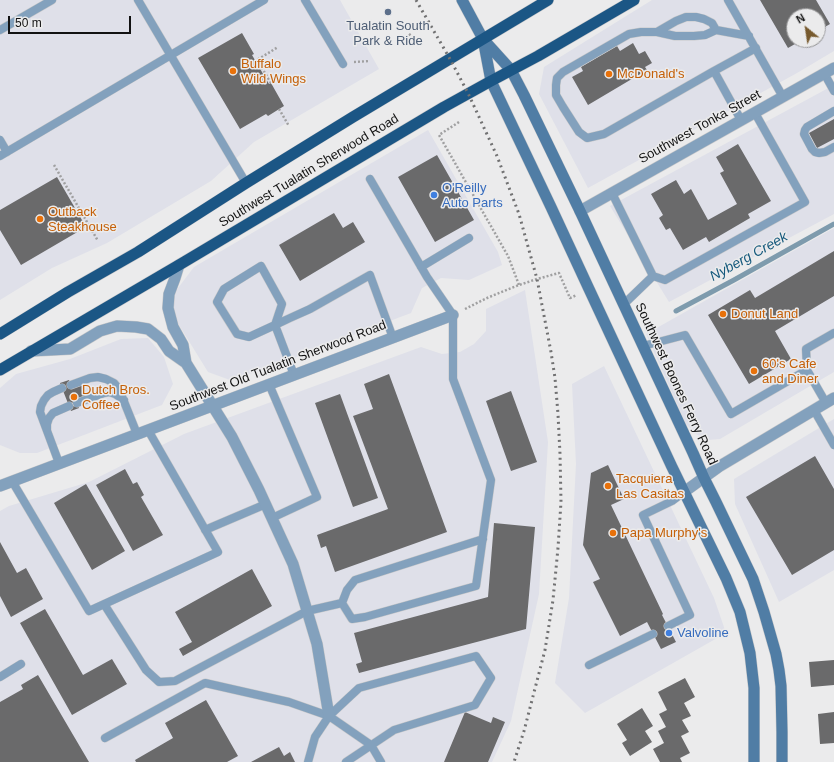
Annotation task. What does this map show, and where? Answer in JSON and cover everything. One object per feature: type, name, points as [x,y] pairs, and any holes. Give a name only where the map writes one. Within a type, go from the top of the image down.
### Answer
[{"type":"highway","name":"Southwest Tualatin Sherwood Road","points":[[0,334],[51,302],[138,252],[246,183],[548,0]]},
{"type":"highway","name":"Southwest Tualatin Sherwood Road","points":[[0,370],[444,107],[491,80],[538,56],[634,0]]},
{"type":"main road","name":"Southwest Boones Ferry Road","points":[[462,0],[483,39],[511,70],[580,211],[704,478],[753,579],[776,654],[780,686],[782,762]]},
{"type":"main road","name":"Southwest Boones Ferry Road","points":[[483,39],[491,80],[684,492],[726,578],[740,612],[750,653],[754,688],[754,762]]},
{"type":"street","name":"Southwest Tonka Street","points":[[580,211],[829,70]]},
{"type":"street","points":[[179,265],[168,294],[168,308],[173,327],[183,345],[186,363],[232,437],[266,504],[293,564],[317,644],[329,716]]},
{"type":"street","name":"Southwest Old Tualatin Sherwood Road","points":[[0,486],[453,315]]},
{"type":"street","points":[[31,351],[70,349],[100,331],[117,326],[136,326],[148,329],[161,339],[170,351],[186,363]]},
{"type":"street","points":[[684,492],[720,466],[830,400]]},
{"type":"lane","points":[[0,30],[52,0]]},
{"type":"lane","points":[[138,0],[246,183]]},
{"type":"lane","points":[[0,140],[4,154],[264,0]]},
{"type":"lane","points":[[305,0],[343,64]]},
{"type":"lane","points":[[728,0],[784,96]]},
{"type":"lane","points":[[658,32],[686,17],[704,19],[712,24],[716,30]]},
{"type":"lane","points":[[749,36],[716,30],[705,35],[694,36],[675,36],[658,32],[629,34],[563,72],[557,78],[556,94],[579,132],[586,138],[604,134],[756,48]]},
{"type":"lane","points":[[829,70],[834,91]]},
{"type":"lane","points":[[714,71],[741,120]]},
{"type":"lane","points":[[834,111],[807,126],[804,134],[815,152],[825,152],[834,147]]},
{"type":"lane","points":[[612,193],[653,276],[665,280],[805,202],[755,113]]},
{"type":"lane","points":[[342,603],[352,619],[365,617],[476,586],[491,480],[453,379],[453,315],[421,266],[370,179]]},
{"type":"lane","points":[[421,266],[469,238]]},
{"type":"lane","points":[[294,375],[276,325],[282,304],[260,266],[224,289],[217,302],[237,334],[249,337],[276,325],[310,309],[370,275],[393,338]]},
{"type":"lane","points":[[624,304],[653,276]]},
{"type":"lane","points":[[830,400],[807,370],[806,349],[834,333]]},
{"type":"lane","points":[[643,346],[686,335],[731,414],[807,370]]},
{"type":"lane","points":[[12,481],[89,611],[218,552],[142,432],[119,389],[114,383],[98,377],[90,378],[70,385]]},
{"type":"lane","points":[[269,384],[317,497],[272,518]]},
{"type":"lane","points":[[59,463],[40,412],[41,406],[48,395],[62,388]]},
{"type":"lane","points":[[78,403],[109,392],[120,396],[124,400]]},
{"type":"lane","points":[[47,430],[49,418],[53,413],[69,406]]},
{"type":"lane","points":[[814,410],[834,445]]},
{"type":"lane","points":[[668,626],[690,616],[643,515],[672,501],[684,492]]},
{"type":"lane","points":[[205,530],[266,504]]},
{"type":"lane","points":[[342,603],[347,590],[355,580],[483,538]]},
{"type":"lane","points":[[104,604],[146,670],[159,682],[174,681],[307,611],[342,603]]},
{"type":"lane","points":[[589,665],[653,634]]},
{"type":"lane","points":[[308,762],[315,737],[329,716],[359,688],[476,656],[490,678],[476,705],[394,730],[346,762]]},
{"type":"lane","points":[[0,677],[20,664]]},
{"type":"lane","points":[[105,738],[205,683],[289,702],[329,716],[371,745],[381,762]]},
{"type":"path","points":[[409,34],[422,45]]},
{"type":"path","points":[[271,83],[257,60],[278,47]]},
{"type":"path","points":[[343,64],[370,60]]},
{"type":"path","points":[[279,109],[289,126]]},
{"type":"path","points":[[459,122],[439,135],[508,256],[519,285]]},
{"type":"path","points":[[54,165],[98,241]]},
{"type":"path","points":[[453,315],[487,298],[519,285],[559,273],[570,298],[589,289]]},
{"type":"shaded area","points":[[0,0],[340,0],[379,69],[254,142],[211,181],[107,243],[52,268],[0,300]]},
{"type":"shaded area","points":[[652,0],[834,0],[834,51],[797,73],[588,188],[539,94],[544,67]]},
{"type":"shaded area","points":[[834,85],[834,214],[669,302],[610,206]]},
{"type":"shaded area","points":[[428,130],[498,252],[502,265],[469,280],[441,278],[422,288],[411,313],[274,366],[230,380],[208,372],[174,317],[172,303],[175,292],[194,267]]},
{"type":"shaded area","points":[[834,228],[834,372],[720,439],[708,440],[696,434],[686,424],[646,334]]},
{"type":"shaded area","points":[[525,290],[548,442],[539,594],[511,721],[492,762],[0,762],[0,511],[9,506],[89,482],[184,434],[421,347],[442,354],[460,352],[474,344],[486,331],[486,309]]},
{"type":"shaded area","points":[[148,338],[164,357],[173,384],[162,405],[37,453],[20,453],[0,445],[0,388],[16,374],[70,359],[121,339]]},
{"type":"shaded area","points":[[604,366],[714,598],[726,633],[585,713],[555,683],[569,598],[576,464],[572,384]]},
{"type":"shaded area","points":[[834,419],[834,570],[779,602],[735,504],[734,479]]},
{"type":"building","points":[[760,0],[816,0],[821,8],[786,8],[786,45]]},
{"type":"building","points":[[826,17],[830,24],[826,26]]},
{"type":"building","name":"Buffalo Wild Wings","points":[[242,33],[254,54],[252,55],[269,84],[271,83],[284,106],[268,116],[266,114],[240,129],[198,58]]},
{"type":"building","name":"McDonald's","points":[[633,43],[639,54],[645,51],[652,63],[645,67],[647,70],[588,105],[572,77],[583,71],[581,67],[617,46],[620,51]]},
{"type":"building","points":[[834,119],[834,139],[817,148],[809,133]]},
{"type":"building","points":[[738,144],[771,201],[748,214],[750,218],[709,242],[706,237],[683,250],[670,228],[666,230],[659,218],[663,215],[651,194],[676,180],[684,194],[691,189],[708,220],[737,204],[720,173],[724,171],[716,157]]},
{"type":"building","name":"O'Reilly Auto Parts","points":[[437,155],[474,220],[435,242],[398,177]]},
{"type":"building","name":"Outback Steakhouse","points":[[57,177],[86,227],[21,265],[0,230],[0,210]]},
{"type":"building","points":[[334,213],[343,228],[353,222],[365,242],[300,281],[279,245]]},
{"type":"building","points":[[834,251],[834,296],[775,331],[791,359],[749,384],[708,315],[750,290],[755,298]]},
{"type":"building","points":[[389,374],[447,532],[335,572],[326,546],[321,548],[317,535],[388,509],[353,416],[373,409],[364,384]]},
{"type":"building","name":"Dutch Bros. Coffee","points":[[69,380],[72,388],[83,384],[87,395],[76,399],[79,408],[71,411],[60,383]]},
{"type":"building","points":[[511,391],[537,462],[511,471],[486,401]]},
{"type":"building","points":[[340,394],[378,498],[353,507],[315,403]]},
{"type":"building","points":[[815,456],[834,489],[834,550],[792,575],[746,497]]},
{"type":"building","points":[[608,465],[624,499],[611,505],[676,642],[661,649],[647,622],[620,636],[593,582],[600,579],[583,545],[591,473]]},
{"type":"building","points":[[125,469],[133,484],[137,482],[144,495],[141,497],[163,535],[133,551],[96,485]]},
{"type":"building","points":[[86,484],[125,551],[92,570],[54,503]]},
{"type":"building","points":[[494,523],[535,527],[526,629],[359,673],[356,664],[362,662],[354,633],[488,597]]},
{"type":"building","points":[[0,542],[17,573],[26,568],[43,599],[11,617],[0,596]]},
{"type":"building","points":[[252,569],[272,606],[183,656],[179,649],[192,642],[175,612]]},
{"type":"building","points":[[45,609],[83,675],[112,659],[127,684],[72,715],[20,623]]},
{"type":"building","points":[[834,660],[834,685],[811,687],[809,662]]},
{"type":"building","points":[[38,675],[89,762],[0,762],[0,702],[23,689],[21,685]]},
{"type":"building","points":[[685,678],[695,697],[684,703],[691,716],[682,720],[689,732],[681,736],[690,753],[680,758],[682,762],[660,762],[653,749],[664,743],[658,731],[666,727],[659,714],[667,710],[658,692]]},
{"type":"building","points":[[206,700],[238,756],[227,762],[136,762],[135,760],[173,738],[165,723]]},
{"type":"building","points":[[642,708],[653,726],[645,731],[652,742],[630,756],[622,743],[627,740],[617,724]]},
{"type":"building","points":[[465,712],[491,723],[493,717],[505,722],[488,762],[444,762]]},
{"type":"building","points":[[834,712],[834,743],[820,744],[818,714]]},
{"type":"building","points":[[279,747],[284,756],[290,752],[295,762],[251,762]]},
{"type":"waterway","name":"Nyberg Creek","points":[[676,311],[834,224]]},
{"type":"railway","points":[[416,0],[468,93],[497,156],[519,214],[537,279],[555,378],[560,454],[561,502],[553,600],[545,650],[524,731],[514,762]]},
{"type":"place","name":"Tualatin South Park & Ride","points":[[388,12]]},
{"type":"place","name":"Buffalo Wild Wings","points":[[233,71]]},
{"type":"place","name":"McDonald's","points":[[609,74]]},
{"type":"place","name":"O'Reilly Auto Parts","points":[[434,195]]},
{"type":"place","name":"Outback Steakhouse","points":[[40,219]]},
{"type":"place","name":"Donut Land","points":[[723,314]]},
{"type":"place","name":"60's Cafe and Diner","points":[[754,371]]},
{"type":"place","name":"Dutch Bros. Coffee","points":[[74,397]]},
{"type":"place","name":"Tacquiera Las Casitas","points":[[608,486]]},
{"type":"place","name":"Papa Murphy's","points":[[613,533]]},
{"type":"place","name":"Valvoline","points":[[669,633]]}]
